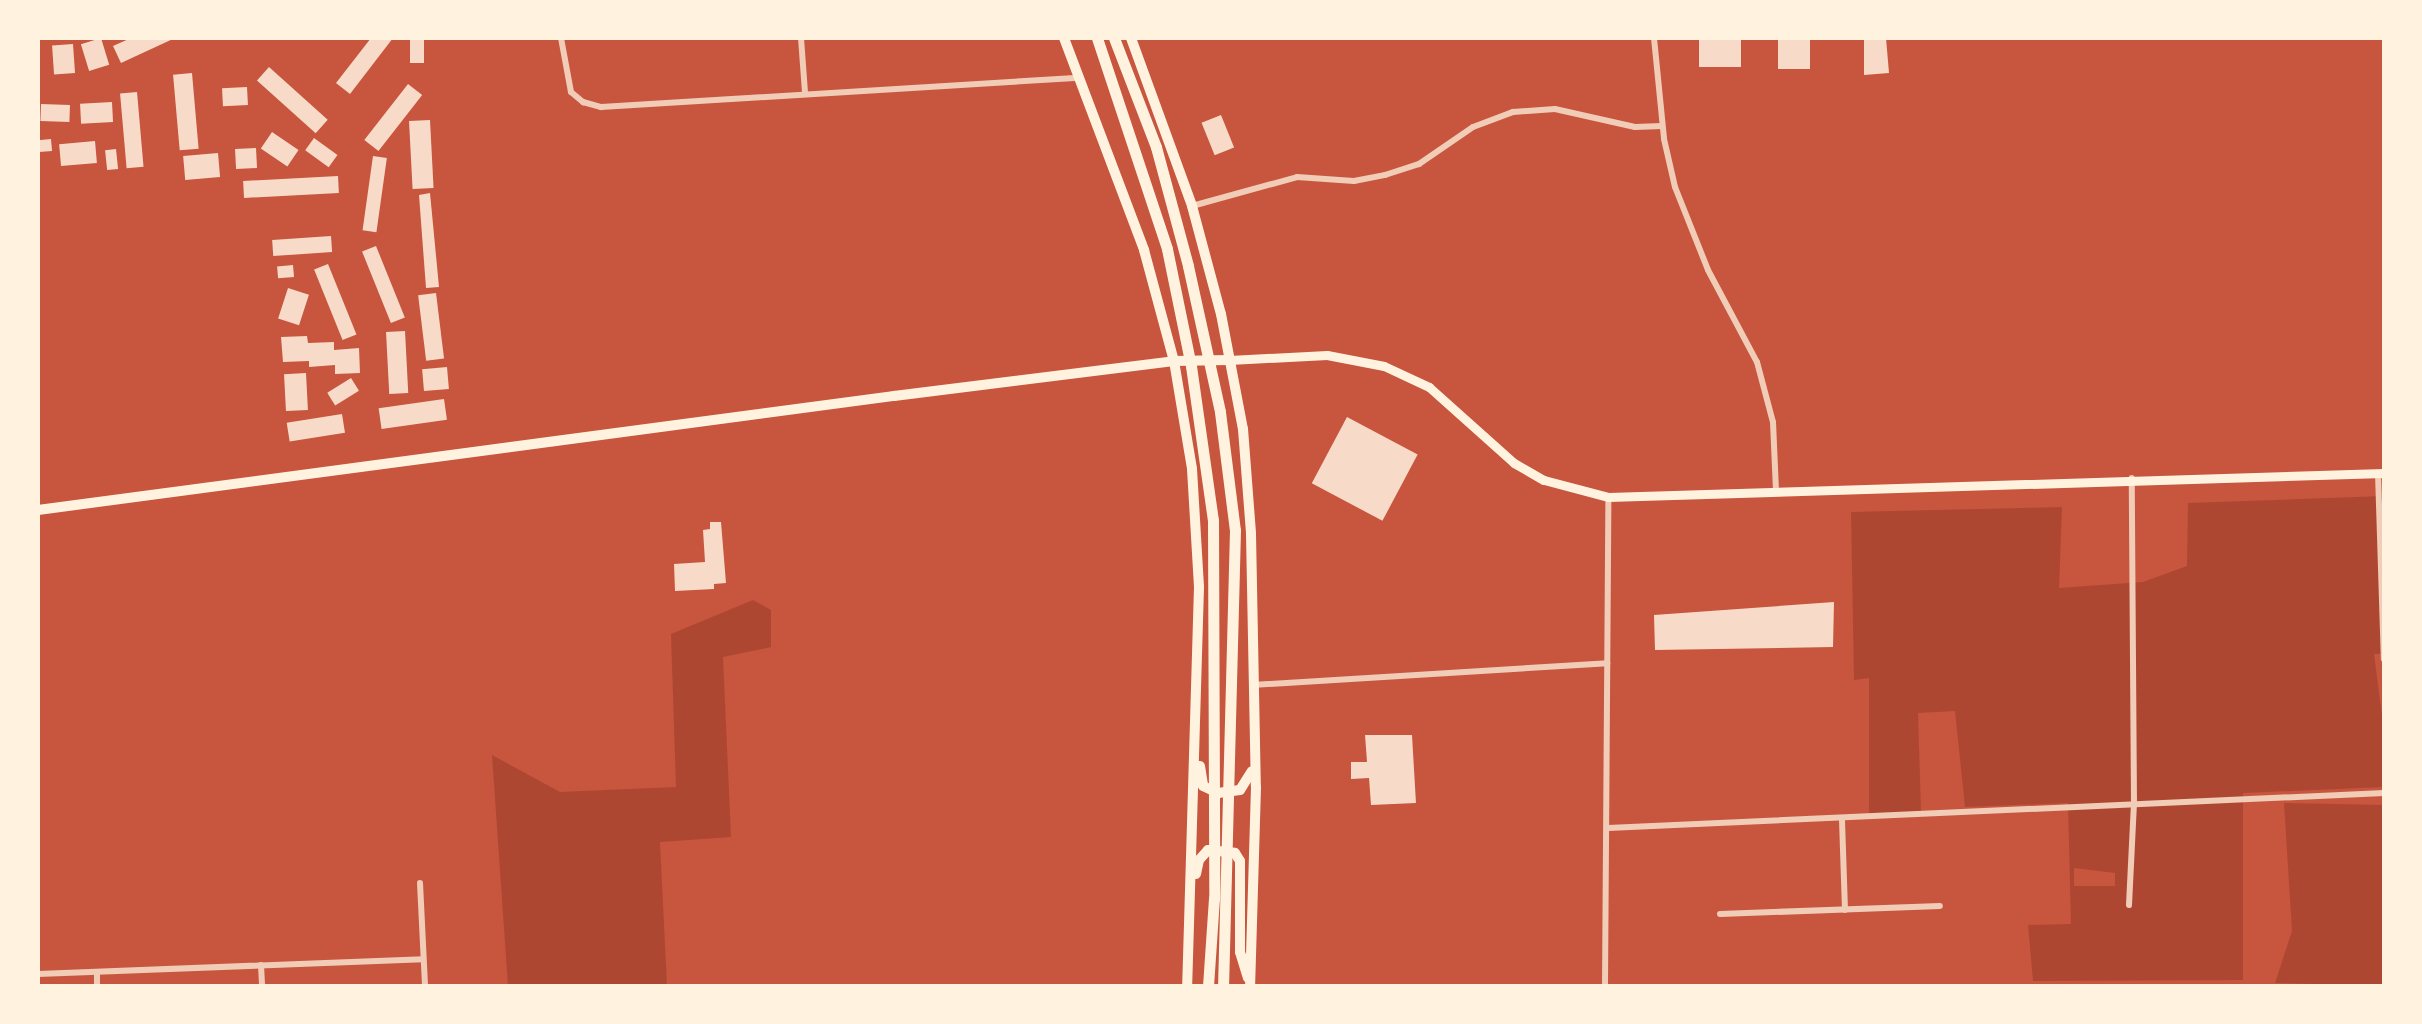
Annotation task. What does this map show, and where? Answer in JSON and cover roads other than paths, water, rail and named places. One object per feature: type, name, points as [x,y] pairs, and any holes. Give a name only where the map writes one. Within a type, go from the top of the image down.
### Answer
[{"type":"highway","points":[[1097,38],[1167,249],[1191,366],[1213,520],[1214,898],[1208,986]]},
{"type":"highway","points":[[1114,38],[1156,147],[1188,266],[1220,412],[1235,530],[1223,986]]},
{"type":"main road","points":[[1064,38],[1144,250],[1174,361],[1192,469],[1199,587],[1187,986]]},
{"type":"main road","points":[[1131,38],[1192,206],[1243,429],[1251,534],[1254,743],[1250,985]]},
{"type":"main road","points":[[38,510],[1174,361],[1327,355],[1384,366],[1429,387],[1514,463],[1544,480],[1608,497],[2132,478],[2381,473]]},
{"type":"main road","points":[[1195,712],[1200,777],[1208,791],[1228,793],[1248,784],[1254,743]]},
{"type":"main road","points":[[1189,921],[1202,854],[1208,850],[1235,853],[1241,877],[1240,952],[1250,985]]},
{"type":"street","points":[[561,38],[567,84],[577,98],[601,107],[805,92],[1079,78]]},
{"type":"street","points":[[801,38],[805,92]]},
{"type":"street","points":[[1654,38],[1662,126],[1691,233],[1745,336],[1766,392],[1776,453],[1776,491]]},
{"type":"street","points":[[1192,206],[1297,177],[1354,181],[1385,175],[1419,164],[1473,127],[1513,112],[1555,109],[1635,127],[1662,126]]},
{"type":"street","points":[[2381,473],[2384,659]]},
{"type":"street","points":[[2129,905],[2134,804],[2132,478]]},
{"type":"street","points":[[1594,986],[1605,986],[1608,497]]},
{"type":"street","points":[[1252,685],[1607,663]]},
{"type":"street","points":[[1608,828],[1842,820],[2384,793]]},
{"type":"street","points":[[1842,820],[1845,910]]},
{"type":"street","points":[[420,883],[425,986]]},
{"type":"street","points":[[1720,914],[1940,906]]},
{"type":"street","points":[[38,974],[423,959]]},
{"type":"street","points":[[261,965],[262,986]]},
{"type":"street","points":[[97,972],[97,986]]}]
